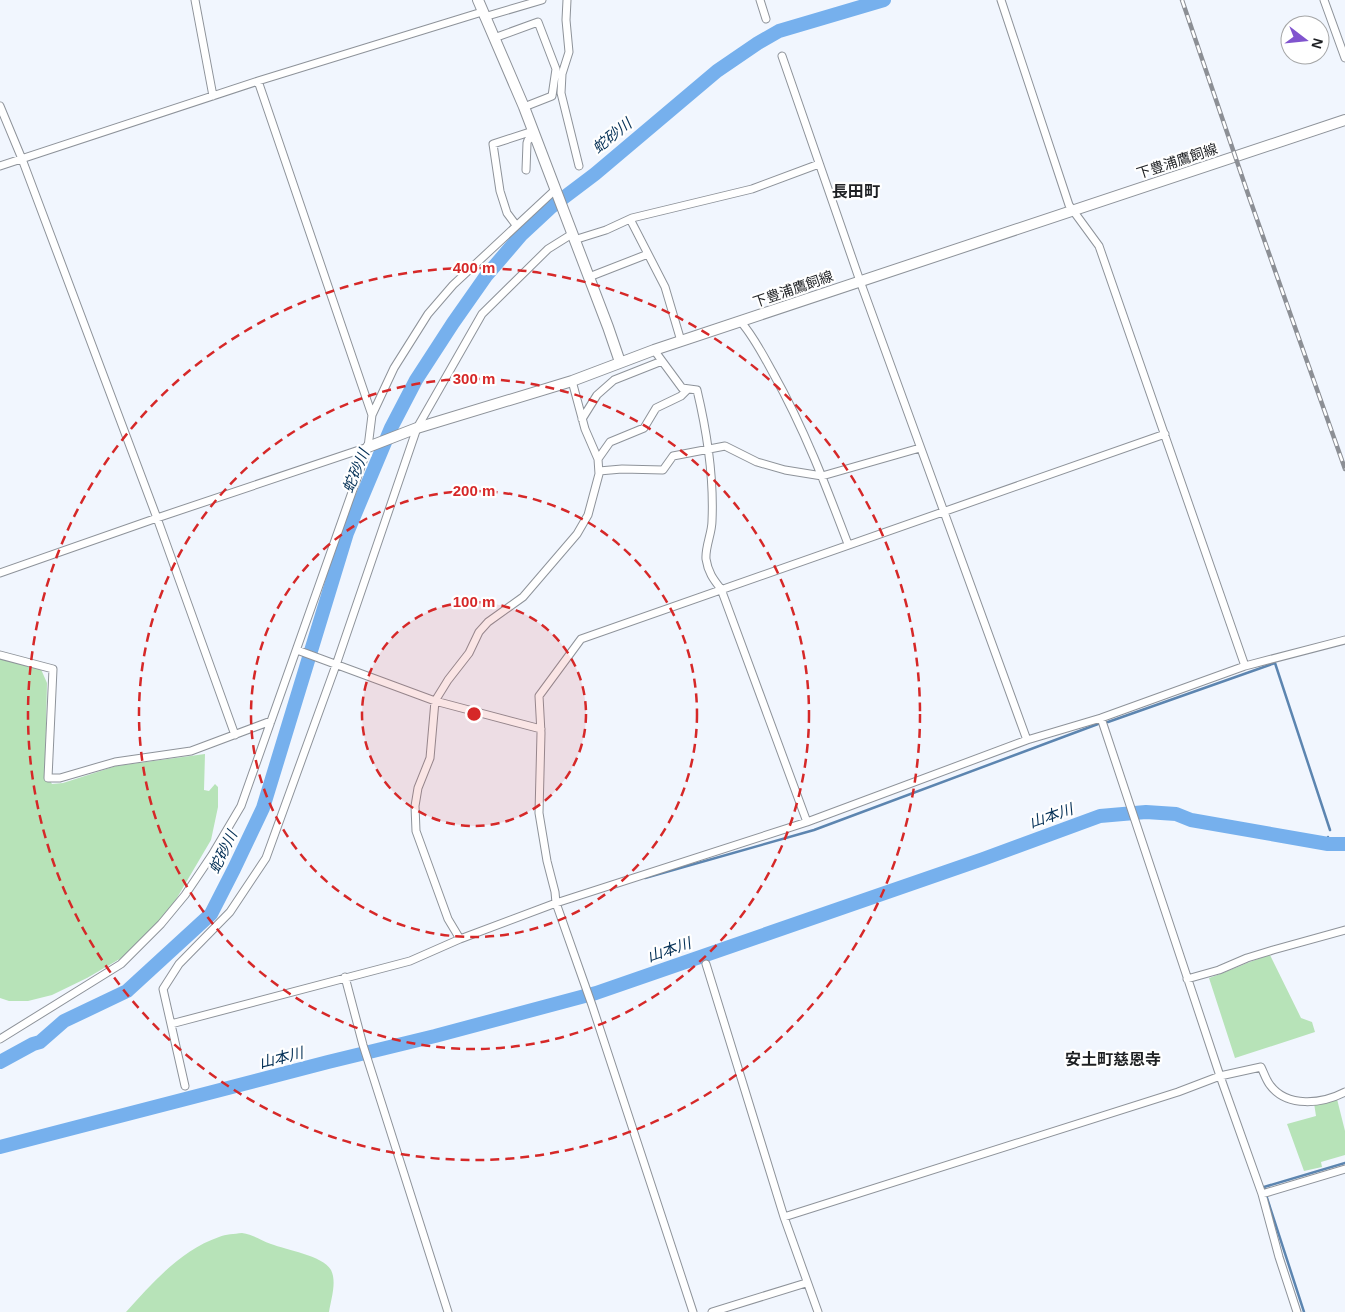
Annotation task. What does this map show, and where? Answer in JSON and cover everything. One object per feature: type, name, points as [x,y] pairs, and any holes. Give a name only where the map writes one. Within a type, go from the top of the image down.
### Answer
[{"type":"main road","points":[[478,0],[524,107],[620,362]]},
{"type":"main road","name":"下豊浦鷹飼線","points":[[368,447],[417,428],[572,381],[654,350],[1345,120]]},
{"type":"street","points":[[195,0],[213,96]]},
{"type":"street","points":[[0,166],[258,81],[483,15],[542,0]]},
{"type":"street","points":[[567,0],[566,20],[569,52],[562,74],[561,93],[579,166]]},
{"type":"street","points":[[760,0],[766,19]]},
{"type":"street","points":[[1001,0],[1072,210],[1099,246],[1245,666]]},
{"type":"street","points":[[1324,0],[1345,58]]},
{"type":"street","points":[[494,38],[538,22],[556,69],[552,96],[524,107]]},
{"type":"street","points":[[782,56],[860,282],[1027,740]]},
{"type":"street","points":[[258,81],[372,415]]},
{"type":"street","points":[[0,106],[22,159],[157,518],[236,735]]},
{"type":"street","points":[[516,225],[507,213],[500,191],[493,144],[534,133]]},
{"type":"street","points":[[526,170],[527,143],[534,133]]},
{"type":"street","points":[[185,1086],[162,989],[178,964],[230,912],[266,858],[336,665],[417,428],[482,314],[548,249],[574,237],[606,230],[630,219],[752,189],[819,164]]},
{"type":"street","points":[[0,1039],[121,964],[161,924],[185,895],[201,871],[241,806],[368,447],[372,415],[394,368],[428,314],[453,285],[556,189]]},
{"type":"street","points":[[630,219],[667,294],[681,341]]},
{"type":"street","points":[[589,277],[648,254]]},
{"type":"street","points":[[741,322],[752,335],[788,399],[822,476],[848,544]]},
{"type":"street","points":[[654,350],[682,388],[697,390],[705,426],[711,480],[712,521],[706,556],[709,573],[721,589],[807,822]]},
{"type":"street","points":[[614,380],[662,361]]},
{"type":"street","points":[[582,419],[597,395],[614,380],[619,371],[620,362]]},
{"type":"street","points":[[460,939],[448,918],[416,831],[415,806],[418,788],[430,758],[436,701],[448,680],[469,653],[480,632],[488,622],[523,597],[577,534],[588,515],[594,498],[599,471],[598,459],[582,419],[572,381]]},
{"type":"street","points":[[598,459],[610,442],[644,428],[656,408],[681,396],[688,389]]},
{"type":"street","points":[[693,1312],[592,1005],[556,903],[539,813],[541,729],[539,696],[581,639],[1165,434]]},
{"type":"street","points":[[599,471],[622,469],[663,470],[673,456],[725,446],[757,462],[786,470],[822,476],[920,448]]},
{"type":"street","points":[[0,573],[368,447]]},
{"type":"street","points":[[171,1024],[410,961],[460,939],[556,903],[807,822],[1027,740],[1101,718],[1245,666],[1345,641]]},
{"type":"street","points":[[297,650],[436,701],[541,729]]},
{"type":"street","points":[[0,655],[53,669],[48,778],[60,778],[115,762],[191,750],[271,721]]},
{"type":"street","points":[[1101,718],[1187,979],[1262,1194],[1279,1257],[1298,1312]]},
{"type":"street","points":[[1187,979],[1219,970],[1264,952],[1345,930]]},
{"type":"street","points":[[706,964],[784,1217],[806,1283],[818,1312]]},
{"type":"street","points":[[344,977],[363,1045],[448,1312]]},
{"type":"street","points":[[784,1217],[1178,1092],[1220,1076],[1261,1067],[1269,1084],[1275,1091],[1298,1101],[1326,1100],[1345,1092]]},
{"type":"street","points":[[1262,1194],[1345,1169]]},
{"type":"street","points":[[712,1312],[806,1283]]},
{"type":"green space","points":[[0,659],[40,667],[47,683],[45,772],[52,784],[63,783],[116,766],[205,754],[204,790],[209,791],[215,784],[218,787],[218,807],[211,840],[161,925],[123,957],[87,978],[52,995],[28,1001],[9,1001],[0,998]]},
{"type":"green space","points":[[1270,955],[1301,1018],[1312,1022],[1315,1032],[1235,1058],[1209,978]]},
{"type":"green space","points":[[1337,1099],[1345,1131],[1345,1155],[1321,1162],[1322,1167],[1304,1171],[1287,1124],[1316,1116],[1314,1103]]},
{"type":"green space","points":[[242,1233],[320,1260],[326,1265],[331,1270],[334,1280],[329,1312],[126,1312],[168,1268],[192,1250],[222,1236]]},
{"type":"waterway","name":"蛇砂川","points":[[0,1062],[40,1042],[64,1021],[127,991],[211,914],[263,808],[347,533],[391,428],[416,380],[486,276],[522,234],[550,208],[595,174],[717,71],[779,31],[884,0]]},
{"type":"waterway","points":[[1108,722],[1275,663],[1330,830]]},
{"type":"waterway","points":[[645,878],[814,830],[1098,724]]},
{"type":"waterway","name":"山本川","points":[[0,1147],[596,993],[983,859],[1100,816],[1146,812],[1176,814],[1191,820],[1328,844],[1345,844]]},
{"type":"waterway","name":"山本川","points":[[1328,837],[1328,844]]},
{"type":"waterway","points":[[1265,1189],[1264,1187],[1345,1163]]},
{"type":"waterway","points":[[1267,1198],[1304,1312]]},
{"type":"railway","points":[[1182,0],[1345,469]]},
{"type":"district","name":"長田町","points":[[856,191]]},
{"type":"district","name":"安土町慈恩寺","points":[[1113,1059]]}]
